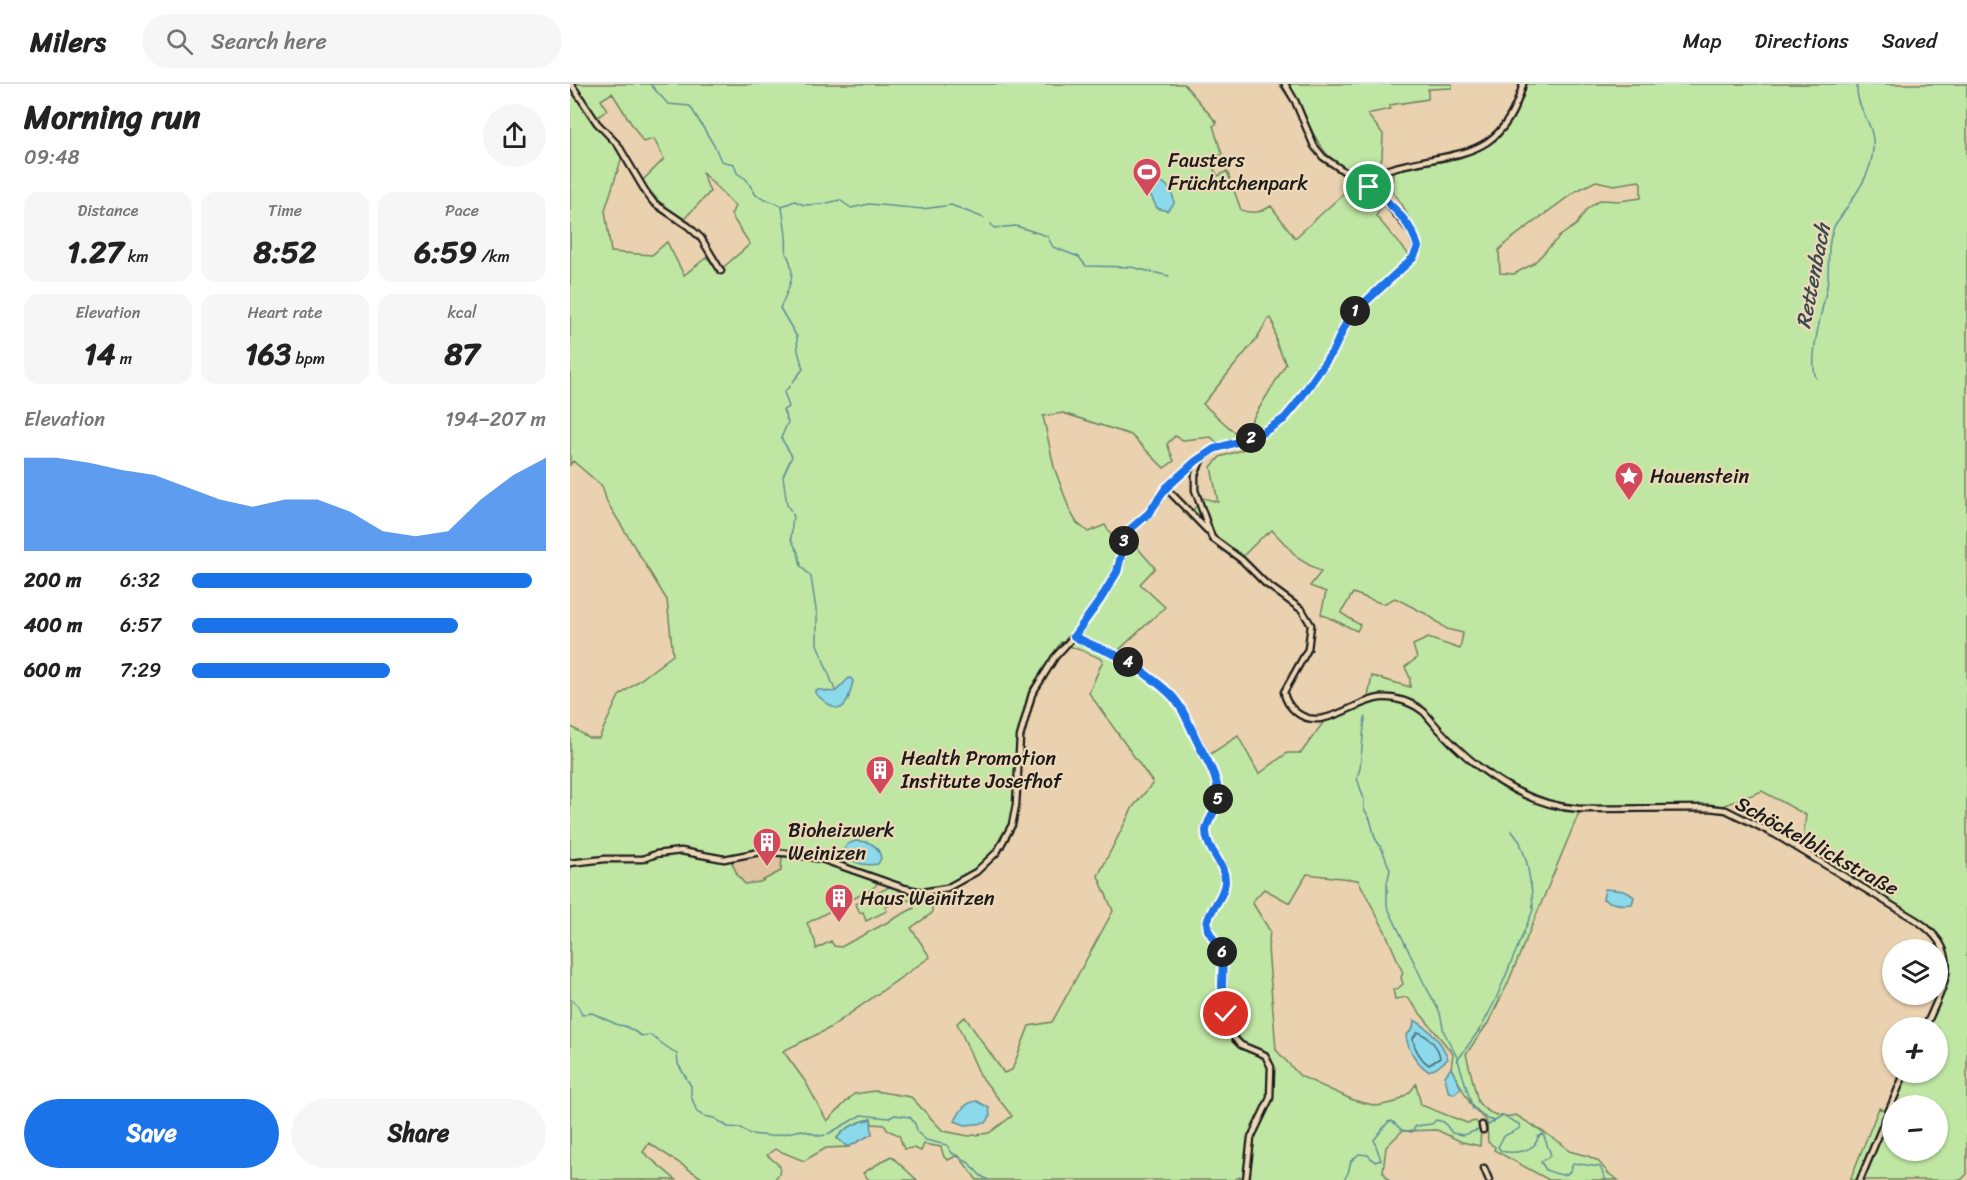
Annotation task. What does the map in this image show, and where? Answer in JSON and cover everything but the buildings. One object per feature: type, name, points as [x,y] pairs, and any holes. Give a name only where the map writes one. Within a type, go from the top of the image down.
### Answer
[{"type":"street","points":[[571,84],[597,123],[618,145],[654,203],[683,222],[701,238],[721,271]]},
{"type":"street","points":[[570,862],[643,859],[656,854],[681,851],[724,859],[760,852],[786,853],[821,860],[922,892],[939,890],[957,884],[990,860],[1009,833],[1015,815],[1020,737],[1028,704],[1045,671],[1074,636],[1117,572],[1127,532],[1149,513],[1166,488],[1203,457],[1220,447],[1257,436],[1284,419],[1333,351],[1349,317],[1413,258],[1418,247],[1412,233],[1382,197],[1335,167],[1314,146],[1295,100],[1285,84]]},
{"type":"street","points":[[1359,181],[1370,174],[1394,167],[1479,148],[1496,135],[1506,123],[1516,105],[1523,84]]},
{"type":"street","points":[[1203,457],[1195,476],[1194,490],[1209,532]]},
{"type":"street","points":[[1166,488],[1209,532]]},
{"type":"street","name":"Schöckelblickstraße","points":[[1209,532],[1212,538],[1242,560],[1265,583],[1302,610],[1309,618],[1312,632],[1309,644],[1284,692],[1291,708],[1308,718],[1321,719],[1363,702],[1383,697],[1407,702],[1424,712],[1460,752],[1486,772],[1514,789],[1549,804],[1565,808],[1726,810],[1776,835],[1916,920],[1936,936],[1948,963],[1941,992],[1930,1017]]},
{"type":"street","points":[[1074,636],[1087,644],[1122,658],[1172,696],[1210,765],[1216,783],[1217,808],[1206,833],[1209,844],[1222,868],[1225,885],[1207,923],[1208,930],[1223,955],[1223,1002],[1235,1039],[1241,1045],[1265,1055],[1271,1067],[1270,1098],[1251,1138],[1246,1180]]},
{"type":"street","points":[[1860,1180],[1900,1083]]},
{"type":"street","points":[[1484,1168],[1489,1180]]},
{"type":"shaded area","points":[[765,854],[782,857],[781,871],[760,882],[745,884],[732,863],[740,857]]},
{"type":"green space","points":[[570,84],[1184,84],[1217,123],[1213,126],[1222,154],[1209,162],[1218,176],[1227,171],[1241,210],[1256,212],[1271,206],[1295,238],[1353,185],[1367,190],[1384,203],[1376,216],[1410,256],[1416,233],[1403,206],[1392,192],[1393,171],[1460,158],[1480,150],[1500,136],[1513,119],[1526,87],[1520,84],[1967,84],[1967,1174],[1961,1180],[1862,1180],[1882,1132],[1882,1161],[1948,1161],[1948,1095],[1898,1095],[1903,1083],[1948,1083],[1948,1017],[1932,1017],[1937,1005],[1948,1005],[1950,974],[1948,939],[1940,939],[1924,922],[1802,848],[1806,815],[1762,791],[1722,806],[1581,808],[1507,985],[1488,1023],[1466,1054],[1478,1102],[1486,1110],[1500,1116],[1516,1115],[1561,1143],[1569,1151],[1598,1161],[1609,1174],[1618,1180],[1549,1180],[1494,1150],[1495,1147],[1488,1142],[1487,1122],[1471,1105],[1451,1068],[1453,1054],[1407,997],[1395,999],[1393,989],[1403,984],[1401,977],[1403,973],[1385,931],[1358,880],[1307,874],[1290,903],[1264,889],[1252,902],[1270,931],[1268,948],[1276,1050],[1300,1076],[1353,1100],[1377,1106],[1396,1102],[1410,1092],[1416,1084],[1421,1105],[1467,1123],[1475,1121],[1481,1126],[1480,1146],[1462,1142],[1437,1130],[1402,1131],[1386,1147],[1383,1172],[1389,1180],[1249,1180],[1240,1177],[1234,1180],[977,1180],[958,1155],[948,1160],[944,1157],[941,1147],[924,1144],[921,1151],[914,1148],[904,1149],[899,1135],[887,1130],[885,1125],[872,1124],[871,1119],[852,1126],[837,1138],[848,1147],[826,1148],[804,1161],[775,1149],[767,1155],[780,1166],[779,1174],[774,1180],[705,1180],[649,1143],[643,1152],[676,1180],[570,1180],[570,726],[589,738],[599,738],[619,696],[673,655],[667,600],[607,502],[602,486],[573,461],[570,465]],"holes":[[[612,93],[643,142],[654,139],[664,159],[642,181],[661,204],[683,220],[710,192],[702,172],[735,206],[731,215],[750,244],[718,272],[707,257],[684,275],[667,242],[652,255],[611,252],[605,210],[622,157],[593,121],[607,110],[601,100]],[[1596,181],[1614,185],[1639,181],[1641,198],[1620,201],[1600,200],[1587,209],[1576,225],[1560,236],[1533,264],[1514,274],[1500,273],[1499,250],[1507,242],[1576,191]],[[1271,318],[1277,345],[1286,364],[1241,438],[1203,404]],[[1063,413],[1131,435],[1164,468],[1174,461],[1167,444],[1175,436],[1183,440],[1211,437],[1217,443],[1241,439],[1248,445],[1248,448],[1220,457],[1211,467],[1218,502],[1203,498],[1189,515],[1210,538],[1238,561],[1272,530],[1299,559],[1321,572],[1310,586],[1326,592],[1321,614],[1357,631],[1360,625],[1341,613],[1353,593],[1383,604],[1395,598],[1428,615],[1447,629],[1463,633],[1460,649],[1428,638],[1413,645],[1417,658],[1405,667],[1410,678],[1410,687],[1372,676],[1367,703],[1325,720],[1301,753],[1287,753],[1259,774],[1238,736],[1209,755],[1200,737],[1169,695],[1115,657],[1120,649],[1165,607],[1140,584],[1155,568],[1129,538],[1115,541],[1105,525],[1088,532],[1077,523],[1070,511],[1054,467],[1043,416]],[[1061,642],[1103,660],[1089,693],[1153,783],[1133,807],[1098,876],[1113,911],[1052,1022],[1029,1026],[1012,1070],[1004,1073],[965,1017],[957,1023],[980,1075],[1012,1116],[989,1133],[969,1136],[943,1131],[911,1097],[875,1091],[854,1094],[827,1121],[805,1081],[783,1051],[828,1029],[930,957],[911,928],[932,913],[932,894],[913,904],[914,908],[841,947],[834,946],[831,941],[816,949],[807,923],[872,889],[877,884],[877,880],[818,860],[782,857],[781,871],[760,882],[745,884],[732,863],[743,855],[760,852],[821,859],[922,892],[957,884],[990,860],[1012,825],[1020,733],[1030,689]]]},
{"type":"green space","points":[[1279,84],[1452,84],[1452,88],[1428,89],[1428,99],[1390,105],[1390,109],[1367,114],[1383,134],[1382,158],[1370,184],[1343,169],[1324,151],[1311,129],[1299,100],[1291,101]]},
{"type":"green space","points":[[889,887],[912,891],[914,898],[907,901],[905,897],[885,907],[887,911],[866,921],[863,912],[860,913],[856,904]]},
{"type":"green space","points":[[1879,1108],[1882,1109],[1882,1121],[1857,1180],[1850,1180]]},
{"type":"green space","points":[[891,1156],[917,1180],[869,1180],[863,1173]]},
{"type":"water","points":[[1154,178],[1166,185],[1173,195],[1174,204],[1167,211],[1157,208],[1150,194],[1147,181]]},
{"type":"water","points":[[849,678],[853,681],[848,700],[841,708],[830,706],[815,693],[815,690],[836,691]]},
{"type":"water","points":[[855,841],[869,843],[878,849],[881,858],[878,864],[857,863],[849,858],[844,849]]},
{"type":"water","points":[[1605,889],[1628,893],[1634,897],[1632,904],[1617,904],[1603,899]]},
{"type":"water","points":[[1414,1020],[1435,1036],[1446,1053],[1448,1059],[1435,1069],[1428,1071],[1424,1068],[1409,1047],[1406,1036],[1413,1028]]},
{"type":"water","points":[[1451,1068],[1461,1088],[1454,1094],[1448,1091],[1445,1076]]},
{"type":"water","points":[[977,1101],[989,1108],[990,1116],[986,1123],[965,1125],[955,1121],[966,1105]]},
{"type":"water","points":[[871,1119],[872,1134],[848,1147],[837,1138],[852,1126]]},
{"type":"waterway","points":[[650,84],[668,104],[690,106],[721,161],[734,164],[737,173],[746,179],[756,195],[782,206],[795,201],[804,205],[840,200],[851,208],[869,204],[923,209],[951,205],[984,218]]},
{"type":"waterway","name":"Rettenbach","points":[[1816,378],[1815,346],[1827,287],[1832,234],[1836,223],[1863,182],[1872,159],[1873,140],[1859,102],[1857,84]]},
{"type":"waterway","points":[[782,207],[786,253],[790,260],[792,274],[780,308],[797,337],[803,369],[792,383]]},
{"type":"waterway","points":[[991,224],[994,228],[1016,226],[1047,236],[1053,247],[1079,257],[1086,266],[1131,267],[1169,276]]},
{"type":"waterway","points":[[790,386],[784,392],[789,407],[783,410],[788,422],[781,438],[792,456],[783,476],[787,505],[791,511]]},
{"type":"waterway","points":[[793,514],[791,539],[798,552],[801,566],[811,577],[817,616],[817,644],[835,690]]},
{"type":"waterway","points":[[1365,717],[1357,778],[1364,799],[1364,809],[1390,870],[1387,883],[1387,906],[1440,1013],[1444,1032],[1457,1057],[1473,1109]]},
{"type":"waterway","points":[[1457,1061],[1482,1026],[1496,999],[1533,910],[1527,863],[1520,842],[1511,830]]},
{"type":"waterway","points":[[570,999],[578,1006],[582,1015],[592,1013],[625,1026],[642,1036],[650,1035],[677,1054],[678,1064],[691,1086],[691,1096],[697,1112],[704,1116],[714,1118],[728,1127],[741,1128],[750,1134],[772,1136],[802,1130],[820,1136],[825,1135]]},
{"type":"waterway","points":[[1476,1109],[1487,1119],[1495,1121]]},
{"type":"waterway","points":[[828,1134],[861,1115],[889,1118],[895,1115],[910,1117],[918,1133],[926,1140],[947,1145],[952,1153],[969,1163],[988,1180]]},
{"type":"waterway","points":[[1485,1127],[1503,1116],[1519,1124],[1520,1128],[1503,1138],[1498,1147],[1501,1151],[1517,1152],[1529,1149],[1543,1134],[1551,1155],[1541,1162],[1546,1170],[1563,1175],[1569,1172],[1573,1163],[1600,1167],[1606,1180]]},
{"type":"waterway","points":[[1344,1180],[1351,1161],[1359,1154],[1368,1155],[1375,1162],[1381,1160],[1374,1140],[1388,1122],[1392,1121],[1402,1130],[1412,1132],[1416,1126],[1432,1124],[1436,1120],[1444,1122],[1452,1133],[1463,1135],[1481,1129]]},
{"type":"place","name":"Fausters Früchtchenpark","points":[[1147,198]]},
{"type":"place","name":"Hauenstein","points":[[1629,502]]},
{"type":"place","name":"Health Promotion Institute Josefhof","points":[[880,796]]},
{"type":"place","name":"Bioheizwerk Weinizen","points":[[767,868]]},
{"type":"place","name":"Haus Weinitzen","points":[[839,924]]},
{"type":"route","points":[[1226,1014],[1222,986],[1223,955],[1208,930],[1207,923],[1225,885],[1222,868],[1209,844],[1206,833],[1218,800],[1216,783],[1210,765],[1172,696],[1122,658],[1087,644],[1074,636],[1117,572],[1127,532],[1149,513],[1166,488],[1196,461],[1214,449],[1257,436],[1284,419],[1333,351],[1349,317],[1413,258],[1418,247],[1416,239],[1393,208],[1369,187]]}]
